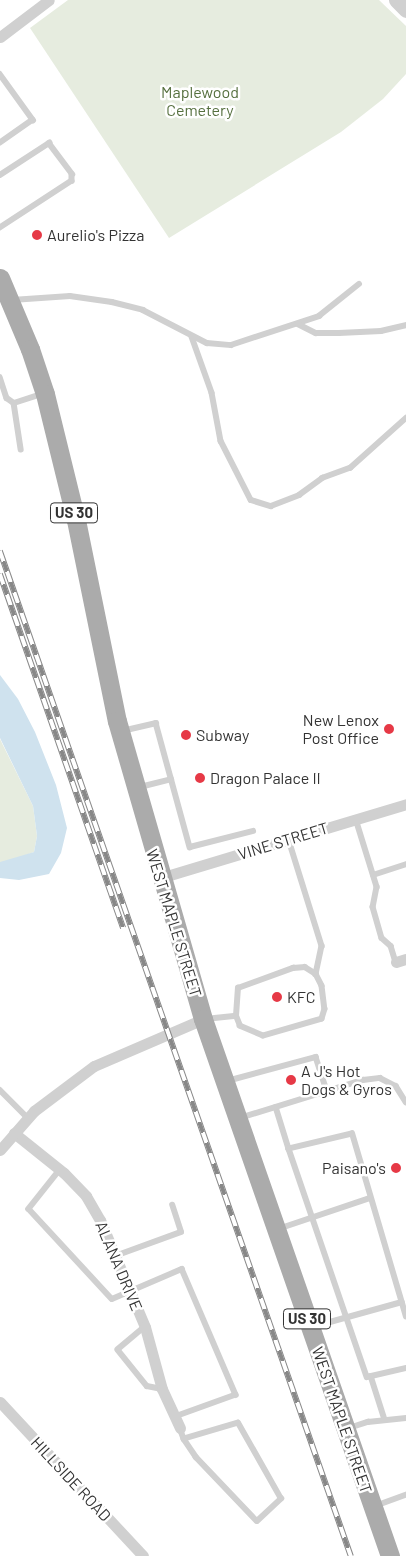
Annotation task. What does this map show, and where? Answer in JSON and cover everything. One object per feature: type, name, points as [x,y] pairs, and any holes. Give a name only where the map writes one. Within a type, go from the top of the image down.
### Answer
[{"type":"main road","name":"WEST MAPLE STREET","points":[[0,278],[44,393],[76,520],[120,732],[134,788],[203,1019],[390,1556]]},
{"type":"street","points":[[0,37],[49,0]]},
{"type":"street","points":[[396,0],[406,10]]},
{"type":"street","name":"VINE STREET","points":[[160,878],[406,804]]},
{"type":"street","points":[[0,1150],[28,1118],[53,1095],[94,1066],[203,1019]]},
{"type":"street","name":"ALANA DRIVE","points":[[14,1133],[60,1170],[86,1196],[115,1256],[145,1327],[162,1389],[179,1428]]},
{"type":"street","name":"HILLSIDE ROAD","points":[[0,1402],[143,1556]]},
{"type":"lane","points":[[0,74],[34,120],[0,143]]},
{"type":"lane","points":[[0,175],[49,143],[72,174],[72,181],[0,228]]},
{"type":"lane","points":[[10,300],[70,296],[112,302],[142,310],[207,343],[231,346],[282,326],[298,324],[319,316],[359,284]]},
{"type":"lane","points":[[298,324],[316,333],[381,331],[406,325]]},
{"type":"lane","points":[[192,337],[212,393],[220,441],[251,500],[271,506],[299,495],[322,478],[350,468],[406,418]]},
{"type":"lane","points":[[0,377],[7,398],[14,404],[20,448]]},
{"type":"lane","points":[[14,404],[44,393]]},
{"type":"lane","points":[[120,732],[156,723],[190,847],[252,831]]},
{"type":"lane","points":[[134,788],[172,779]]},
{"type":"lane","points":[[356,819],[377,887],[373,907],[382,938],[391,946],[401,961]]},
{"type":"lane","points":[[290,840],[322,946],[316,974],[324,1001],[322,1019],[263,1036],[240,1026],[236,1016],[235,999],[238,988],[245,983],[293,968],[305,967],[316,974]]},
{"type":"lane","points":[[373,875],[406,864]]},
{"type":"lane","points":[[203,1019],[236,1016]]},
{"type":"lane","points":[[225,1082],[316,1057],[327,1091]]},
{"type":"lane","points":[[238,1119],[327,1091],[380,1078],[396,1086],[406,1102]]},
{"type":"lane","points":[[0,1090],[28,1118]]},
{"type":"lane","points":[[276,1107],[367,1377],[406,1368]]},
{"type":"lane","points":[[289,1149],[352,1134],[406,1318]]},
{"type":"lane","points":[[60,1170],[30,1209],[112,1299],[182,1268],[236,1395],[179,1428]]},
{"type":"lane","points":[[276,1229],[370,1198]]},
{"type":"lane","points":[[115,1256],[181,1232],[172,1205]]},
{"type":"lane","points":[[310,1328],[402,1302]]},
{"type":"lane","points":[[145,1327],[118,1350],[147,1386],[162,1389]]},
{"type":"lane","points":[[371,1376],[385,1420]]},
{"type":"lane","points":[[346,1429],[385,1420],[406,1418]]},
{"type":"lane","points":[[238,1423],[281,1499],[257,1521],[196,1457],[179,1428],[238,1423]]},
{"type":"lane","points":[[373,1507],[406,1495]]},
{"type":"green space","name":"Maplewood Cemetery","points":[[68,0],[379,0],[406,26],[406,74],[383,99],[341,132],[169,238],[30,28]]},
{"type":"green space","points":[[0,739],[33,806],[37,836],[34,852],[4,863],[0,862]]},
{"type":"water","points":[[0,675],[18,699],[35,732],[56,785],[67,828],[61,853],[49,874],[19,880],[0,878],[0,862],[34,852],[37,836],[33,806],[0,738]]},
{"type":"railway","points":[[0,551],[351,1556]]},
{"type":"railway","points":[[0,574],[123,928]]},
{"type":"place","name":"Aurelio's Pizza","points":[[37,235]]},
{"type":"place","name":"New Lenox Post Office","points":[[389,729]]},
{"type":"place","name":"Subway","points":[[186,735]]},
{"type":"place","name":"Dragon Palace II","points":[[200,778]]},
{"type":"place","name":"KFC","points":[[277,997]]},
{"type":"place","name":"A J's Hot Dogs & Gyros","points":[[291,1080]]},
{"type":"place","name":"Paisano's","points":[[396,1168]]}]
